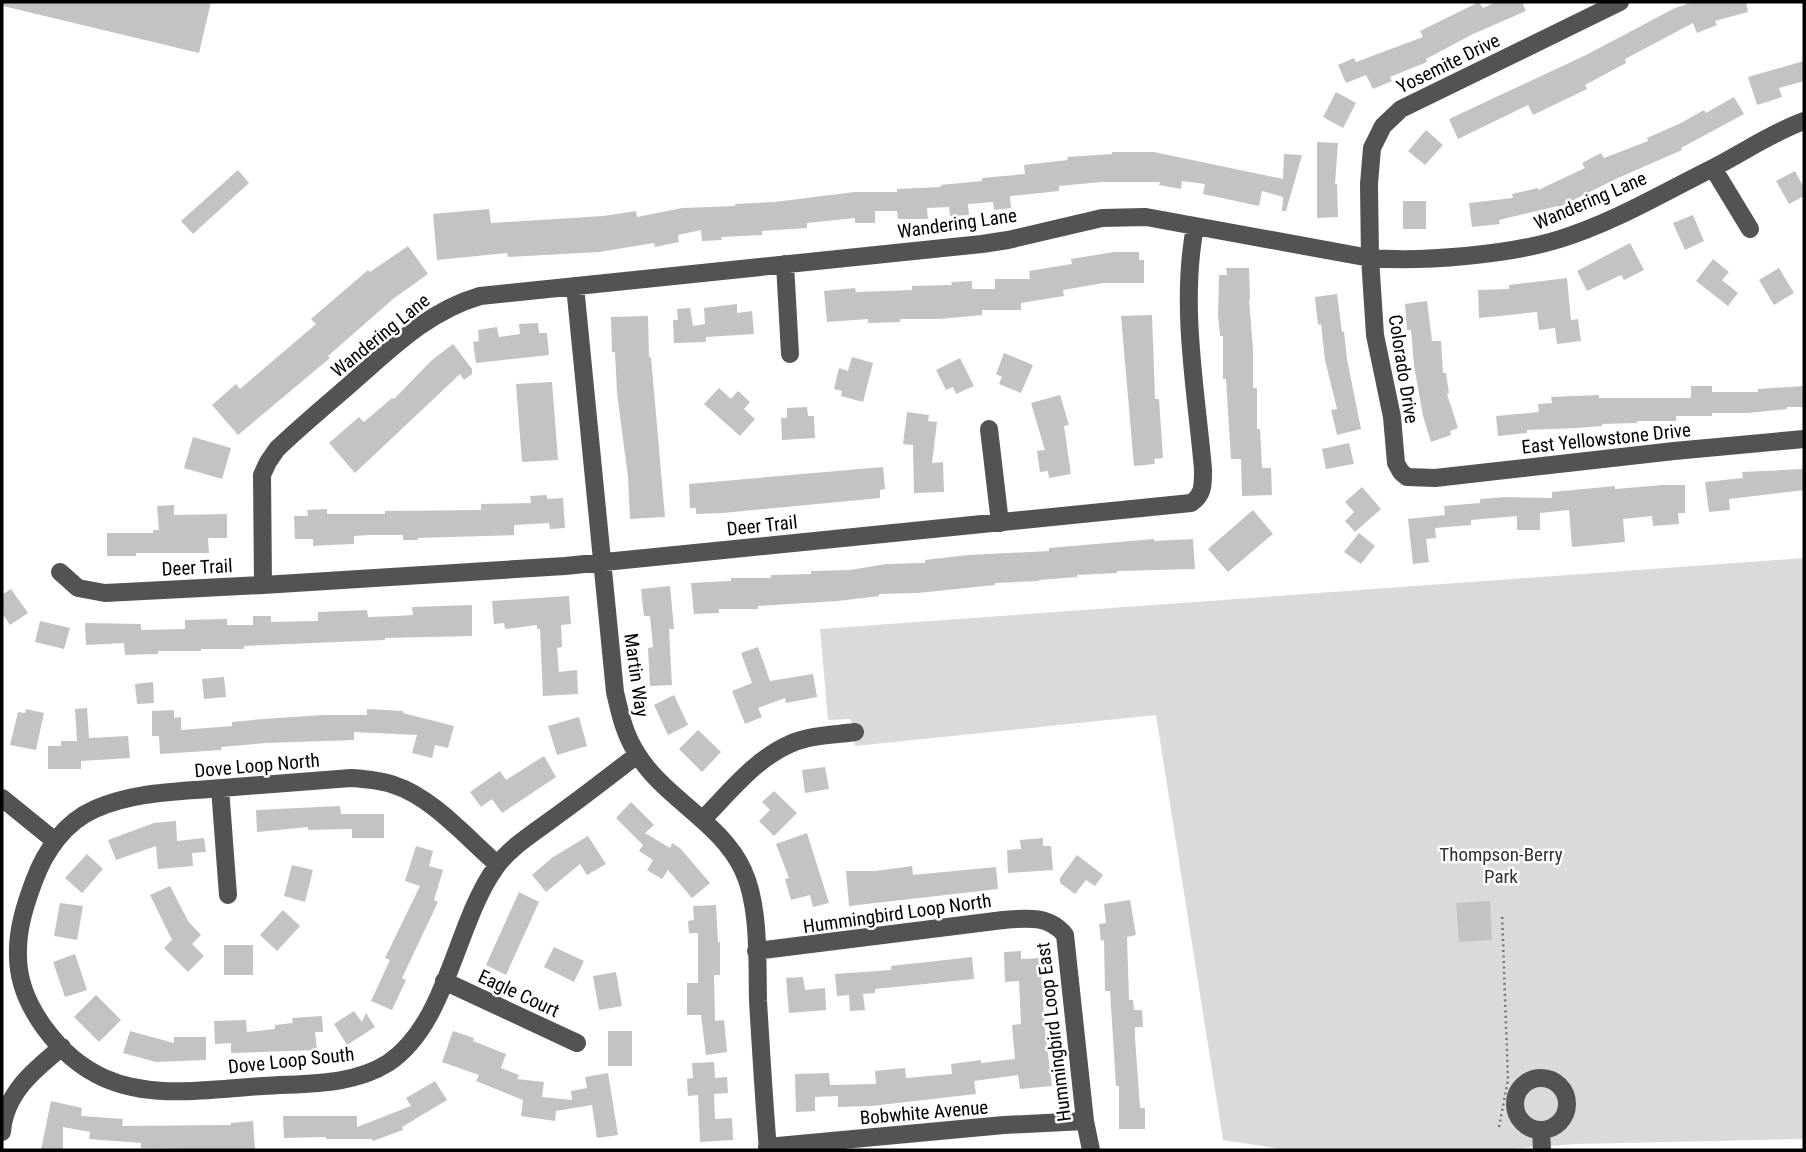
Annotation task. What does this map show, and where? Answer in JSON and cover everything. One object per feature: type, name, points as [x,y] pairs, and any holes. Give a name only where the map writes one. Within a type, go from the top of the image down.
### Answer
[{"type":"street","name":"Yosemite Drive","points":[[1370,258],[1368,184],[1372,148],[1383,126],[1401,109],[1620,2]]},
{"type":"street","name":"Wandering Lane","points":[[263,585],[262,475],[268,462],[289,438],[402,340],[438,312],[458,302],[480,296],[995,242],[1102,218],[1146,217],[1391,260],[1540,245],[1606,220],[1804,121]]},
{"type":"street","points":[[1713,168],[1750,229]]},
{"type":"street","name":"Deer Trail","points":[[60,572],[78,587],[104,593],[263,585],[603,562],[1184,504],[1199,498],[1203,490],[1188,296],[1195,226]]},
{"type":"street","name":"Colorado Drive","points":[[1370,258],[1375,335],[1392,417],[1396,463],[1401,472],[1412,477]]},
{"type":"street","points":[[785,264],[790,354]]},
{"type":"street","name":"Martin Way","points":[[575,286],[615,692],[624,731],[637,755],[656,778],[733,853],[743,870],[753,907],[767,1149]]},
{"type":"street","points":[[989,429],[1000,523]]},
{"type":"street","name":"East Yellowstone Drive","points":[[1412,477],[1435,478],[1804,439]]},
{"type":"street","points":[[702,820],[753,769],[777,751],[802,740],[855,732]]},
{"type":"street","points":[[497,864],[526,838],[637,755]]},
{"type":"street","name":"Dove Loop North","points":[[62,1047],[45,1028],[30,1003],[20,973],[20,929],[38,869],[55,841],[76,820],[108,804],[146,794],[351,778],[374,780],[395,785],[415,795],[497,864]]},
{"type":"street","points":[[220,788],[228,895]]},
{"type":"street","points":[[2,798],[55,841]]},
{"type":"street","name":"Dove Loop South","points":[[62,1047],[90,1070],[106,1079],[170,1092],[335,1081],[373,1072],[404,1050],[428,1019],[477,898],[497,864]]},
{"type":"street","name":"Hummingbird Loop North","points":[[756,951],[1003,920],[1043,920]]},
{"type":"street","name":"Hummingbird Loop East","points":[[1043,920],[1053,923],[1065,935],[1085,1121],[1091,1150]]},
{"type":"street","name":"Eagle Court","points":[[444,981],[577,1043]]},
{"type":"street","points":[[2,1132],[7,1105],[16,1090],[62,1047]]},
{"type":"street","name":"Bobwhite Avenue","points":[[767,1149],[1004,1125],[1085,1121]]},
{"type":"street","points":[[1541,1129],[1542,1150]]},
{"type":"path","points":[[1500,1127],[1508,1080],[1502,914]]},
{"type":"green space","name":"Thompson-Berry Park","points":[[1804,558],[1804,1139],[1576,1144],[1494,1150],[1288,1150],[1223,1140],[1156,715],[855,746],[851,719],[828,720],[820,629]]},
{"type":"building","points":[[3,2],[211,2],[199,53],[3,6]]},
{"type":"building","points":[[1479,2],[1483,8],[1496,2],[1522,2],[1526,11],[1473,34],[1426,59],[1427,62],[1390,77],[1392,81],[1373,89],[1366,75],[1346,83],[1338,65],[1354,58],[1356,62],[1423,37],[1420,31]]},
{"type":"building","points":[[1693,2],[1746,2],[1748,12],[1715,21],[1717,25],[1697,33],[1693,23],[1625,59],[1626,63],[1585,85],[1587,89],[1533,115],[1528,105],[1458,139],[1449,119],[1586,55],[1675,8]]},
{"type":"building","points":[[1804,61],[1804,81],[1779,88],[1782,97],[1757,105],[1748,77]]},
{"type":"building","points":[[1336,92],[1356,103],[1343,128],[1323,117]]},
{"type":"building","points":[[1734,97],[1744,114],[1681,148],[1682,150],[1559,207],[1499,220],[1500,224],[1472,227],[1469,203],[1513,198],[1512,194],[1538,190],[1585,168],[1582,163],[1601,153],[1604,158],[1648,141],[1647,138],[1704,110],[1706,113]]},
{"type":"building","points":[[1426,130],[1443,145],[1425,165],[1408,151]]},
{"type":"building","points":[[1317,142],[1338,143],[1335,184],[1338,217],[1317,218]]},
{"type":"building","points":[[1112,152],[1154,152],[1283,179],[1284,154],[1302,155],[1286,211],[1282,211],[1283,197],[1262,191],[1259,206],[1203,194],[1205,184],[1182,181],[1181,189],[1159,185],[1160,182],[1101,182],[1059,186],[1059,191],[1010,196],[1011,208],[994,210],[993,202],[968,204],[969,215],[950,216],[949,207],[927,208],[928,219],[898,219],[897,211],[875,211],[875,223],[855,223],[855,218],[807,223],[807,228],[762,231],[762,235],[702,241],[701,230],[678,235],[679,242],[655,247],[654,243],[599,252],[508,257],[507,253],[437,260],[433,214],[489,209],[491,223],[603,216],[636,211],[637,217],[682,208],[735,206],[855,192],[897,192],[897,189],[941,187],[940,185],[982,181],[982,178],[1025,174],[1024,165]]},
{"type":"building","points":[[238,170],[249,183],[193,234],[181,221]]},
{"type":"building","points":[[1795,171],[1804,188],[1804,196],[1789,204],[1776,181]]},
{"type":"building","points":[[1403,201],[1426,201],[1426,229],[1403,229]]},
{"type":"building","points":[[1693,215],[1704,241],[1685,250],[1673,223]]},
{"type":"building","points":[[1630,243],[1644,270],[1624,280],[1621,275],[1587,291],[1577,271]]},
{"type":"building","points":[[408,246],[428,274],[393,299],[328,356],[330,358],[238,435],[212,405],[236,384],[240,389],[316,324],[311,319],[368,270],[370,272]]},
{"type":"building","points":[[1114,252],[1139,252],[1139,260],[1144,260],[1144,283],[1103,283],[1063,290],[1064,296],[1021,303],[1021,310],[982,310],[982,315],[900,319],[900,322],[868,323],[868,319],[827,322],[824,291],[855,288],[856,292],[912,290],[912,286],[952,285],[951,282],[972,281],[972,289],[995,289],[995,279],[1030,279],[1029,271],[1072,264],[1071,259]]},
{"type":"building","points":[[1713,259],[1729,272],[1722,280],[1738,293],[1728,306],[1696,281]]},
{"type":"building","points":[[1226,268],[1249,268],[1257,429],[1260,429],[1262,468],[1271,468],[1272,495],[1242,496],[1241,459],[1231,459],[1226,379],[1223,379],[1223,336],[1220,336],[1218,315],[1219,275],[1227,275]]},
{"type":"building","points":[[1779,268],[1794,293],[1774,305],[1759,280]]},
{"type":"building","points":[[1567,278],[1571,320],[1578,319],[1581,341],[1557,344],[1555,328],[1539,330],[1537,312],[1479,318],[1478,290],[1509,289],[1509,285]]},
{"type":"building","points":[[1337,294],[1361,429],[1337,435],[1331,410],[1337,409],[1325,360],[1321,324],[1318,325],[1315,297]]},
{"type":"building","points":[[1427,301],[1432,341],[1441,341],[1447,394],[1458,428],[1450,431],[1451,435],[1431,442],[1423,416],[1411,330],[1407,330],[1405,304]]},
{"type":"building","points":[[737,304],[737,313],[752,311],[754,334],[706,337],[706,342],[674,343],[673,320],[678,320],[677,309],[690,308],[693,326],[705,324],[704,308]]},
{"type":"building","points":[[1152,315],[1155,399],[1159,399],[1163,458],[1154,459],[1155,464],[1134,466],[1121,316]]},
{"type":"building","points":[[648,316],[649,357],[665,517],[630,519],[615,352],[612,352],[611,317]]},
{"type":"building","points":[[538,323],[539,333],[547,333],[549,355],[476,363],[473,342],[479,341],[478,330],[497,327],[499,337],[520,334],[519,324]]},
{"type":"building","points":[[453,344],[472,369],[472,374],[464,380],[460,374],[355,473],[329,443],[359,417],[364,422],[394,399],[432,360]]},
{"type":"building","points":[[1004,353],[1033,365],[1021,393],[999,384],[1002,377],[996,374]]},
{"type":"building","points":[[852,357],[873,363],[863,402],[841,396],[842,391],[834,389],[839,368],[848,371]]},
{"type":"building","points":[[960,358],[974,386],[956,394],[953,387],[946,390],[936,370]]},
{"type":"building","points":[[552,382],[558,460],[522,462],[516,384]]},
{"type":"building","points":[[1691,386],[1712,386],[1712,392],[1758,392],[1758,389],[1804,386],[1804,407],[1748,413],[1712,413],[1712,416],[1676,416],[1676,421],[1637,421],[1602,426],[1527,430],[1527,433],[1498,436],[1496,416],[1539,412],[1538,404],[1552,403],[1551,397],[1599,395],[1599,398],[1691,398]]},
{"type":"building","points":[[719,388],[731,399],[738,391],[750,402],[744,409],[755,419],[740,436],[704,404]]},
{"type":"building","points":[[1060,395],[1069,425],[1064,426],[1071,474],[1049,478],[1048,471],[1040,472],[1037,451],[1045,450],[1031,403]]},
{"type":"building","points":[[807,407],[808,416],[814,416],[815,438],[782,440],[781,418],[787,418],[787,408]]},
{"type":"building","points":[[907,412],[929,415],[928,421],[937,422],[932,463],[943,462],[944,492],[914,493],[913,445],[903,444]]},
{"type":"building","points":[[193,437],[231,448],[222,479],[184,468]]},
{"type":"building","points":[[1349,443],[1354,464],[1326,469],[1322,449]]},
{"type":"building","points":[[883,467],[885,489],[880,490],[880,498],[723,513],[696,514],[696,508],[690,508],[689,484]]},
{"type":"building","points":[[1804,469],[1804,490],[1729,499],[1730,510],[1709,512],[1705,482],[1743,478],[1742,472]]},
{"type":"building","points":[[1685,485],[1685,513],[1678,513],[1679,524],[1653,526],[1652,516],[1623,519],[1625,542],[1572,547],[1569,510],[1540,513],[1540,530],[1517,530],[1517,516],[1471,520],[1471,525],[1435,528],[1436,538],[1426,539],[1429,562],[1413,564],[1408,519],[1445,515],[1444,506],[1480,503],[1480,499],[1506,497],[1552,498],[1552,492]]},
{"type":"building","points":[[1362,487],[1381,509],[1355,532],[1345,521],[1354,512],[1345,502]]},
{"type":"building","points":[[547,495],[547,499],[563,498],[565,528],[550,529],[549,523],[514,525],[514,535],[418,540],[403,540],[403,535],[354,536],[354,544],[313,546],[313,539],[295,539],[294,516],[308,516],[307,510],[327,509],[327,514],[385,514],[385,511],[481,510],[481,504],[531,503],[530,496]]},
{"type":"building","points":[[174,505],[174,515],[227,514],[227,538],[208,538],[209,553],[136,553],[136,556],[107,556],[107,533],[153,533],[153,530],[159,530],[157,506]]},
{"type":"building","points":[[1253,510],[1273,534],[1228,572],[1208,549]]},
{"type":"building","points":[[1359,533],[1375,546],[1361,564],[1344,552]]},
{"type":"building","points":[[1154,539],[1193,539],[1195,569],[1117,571],[918,593],[879,594],[838,601],[758,606],[758,609],[719,609],[719,613],[694,614],[691,583],[731,581],[731,578],[771,578],[771,575],[811,574],[811,571],[850,570],[886,564],[925,563],[925,560],[968,555],[1049,551],[1049,548]]},
{"type":"building","points":[[670,586],[674,629],[669,629],[672,685],[650,686],[648,648],[653,647],[650,616],[644,616],[641,589]]},
{"type":"building","points":[[11,589],[28,613],[10,625],[2,613],[2,595]]},
{"type":"building","points":[[569,596],[571,624],[561,625],[562,647],[557,648],[559,672],[577,670],[578,694],[543,696],[540,629],[537,629],[537,625],[505,629],[504,623],[494,624],[492,601]]},
{"type":"building","points":[[472,605],[472,636],[385,638],[125,655],[124,643],[86,645],[85,623],[141,624],[141,630],[185,629],[185,620],[227,619],[227,625],[253,625],[253,616],[271,616],[271,622],[318,621],[318,612],[367,610],[368,617],[396,616],[413,615],[412,607]]},
{"type":"building","points":[[40,621],[70,628],[64,649],[35,642]]},
{"type":"building","points":[[758,647],[770,681],[813,674],[817,697],[786,703],[785,698],[758,708],[762,717],[745,724],[732,691],[752,683],[741,653]]},
{"type":"building","points":[[224,677],[226,697],[204,699],[202,679]]},
{"type":"building","points":[[153,682],[154,703],[137,704],[135,684]]},
{"type":"building","points":[[674,695],[688,725],[668,735],[654,705]]},
{"type":"building","points":[[87,708],[89,738],[128,736],[130,758],[81,761],[81,769],[48,769],[48,746],[61,746],[61,741],[77,741],[75,709]]},
{"type":"building","points":[[26,709],[44,713],[36,750],[10,745],[18,712],[25,713]]},
{"type":"building","points":[[367,709],[403,711],[454,726],[448,748],[435,745],[432,758],[412,753],[417,735],[354,732],[354,740],[266,743],[221,747],[222,750],[160,754],[159,736],[152,736],[152,711],[174,710],[174,718],[181,717],[181,730],[232,726],[232,722],[263,719],[367,715]]},
{"type":"building","points":[[579,717],[587,746],[557,755],[548,726]]},
{"type":"building","points":[[698,730],[721,752],[702,772],[679,749]]},
{"type":"building","points":[[544,756],[556,777],[502,813],[492,799],[481,807],[470,792],[500,771],[506,780]]},
{"type":"building","points":[[825,767],[829,789],[805,793],[802,770]]},
{"type":"building","points":[[774,791],[797,813],[774,836],[759,821],[770,810],[762,802]]},
{"type":"building","points":[[631,802],[654,825],[645,833],[670,848],[672,843],[680,848],[710,883],[692,898],[668,870],[662,879],[647,870],[653,860],[639,851],[643,845],[616,818]]},
{"type":"building","points":[[340,806],[341,814],[384,814],[384,838],[352,838],[352,829],[308,830],[308,827],[257,832],[256,810]]},
{"type":"building","points":[[176,821],[177,841],[204,838],[206,852],[192,853],[193,866],[158,869],[156,846],[116,860],[108,840],[154,823]]},
{"type":"building","points":[[807,833],[829,903],[813,907],[810,895],[791,900],[785,879],[789,878],[776,844]]},
{"type":"building","points":[[588,836],[606,864],[587,875],[580,864],[546,892],[532,875],[553,857]]},
{"type":"building","points":[[1043,838],[1043,846],[1051,846],[1053,870],[1008,873],[1007,850],[1021,849],[1020,840]]},
{"type":"building","points":[[416,846],[433,851],[429,866],[443,870],[434,900],[438,902],[402,978],[406,980],[392,1010],[371,1001],[390,960],[385,958],[420,886],[405,881]]},
{"type":"building","points":[[87,854],[103,869],[82,893],[65,878]]},
{"type":"building","points":[[1077,855],[1103,875],[1095,886],[1086,880],[1075,894],[1060,883],[1060,878]]},
{"type":"building","points":[[292,865],[313,870],[305,902],[284,896]]},
{"type":"building","points":[[912,866],[913,875],[996,867],[998,889],[849,906],[846,871],[876,871]]},
{"type":"building","points":[[170,886],[188,921],[201,935],[192,944],[204,956],[188,972],[164,948],[172,940],[150,895]]},
{"type":"building","points":[[519,892],[539,902],[506,975],[486,965]]},
{"type":"building","points":[[1130,900],[1136,935],[1127,937],[1129,1000],[1133,1000],[1134,1010],[1142,1010],[1143,1027],[1135,1027],[1135,1038],[1140,1108],[1145,1108],[1145,1129],[1119,1129],[1119,1086],[1116,1086],[1110,991],[1105,991],[1104,940],[1101,941],[1099,924],[1106,923],[1104,904]]},
{"type":"building","points":[[1490,901],[1492,940],[1459,942],[1456,903]]},
{"type":"building","points":[[60,903],[83,906],[77,940],[54,936]]},
{"type":"building","points":[[716,905],[720,975],[714,975],[715,1021],[724,1020],[727,1052],[706,1055],[701,1015],[687,1015],[687,983],[698,983],[698,933],[689,933],[688,921],[694,920],[693,906]]},
{"type":"building","points":[[283,910],[300,926],[277,951],[260,935]]},
{"type":"building","points":[[224,945],[253,945],[253,975],[224,975]]},
{"type":"building","points":[[554,947],[584,961],[574,982],[544,967]]},
{"type":"building","points":[[1021,951],[1021,959],[1040,958],[1052,1086],[1020,1089],[1018,1075],[974,1081],[976,1094],[838,1107],[838,1096],[815,1097],[815,1111],[796,1112],[795,1074],[829,1073],[830,1085],[876,1084],[875,1071],[905,1068],[906,1078],[952,1074],[951,1064],[1015,1059],[1012,1025],[1021,1024],[1019,981],[1005,982],[1004,952]]},
{"type":"building","points":[[75,954],[87,990],[65,997],[53,962]]},
{"type":"building","points":[[972,957],[974,979],[875,989],[875,993],[863,994],[865,1010],[850,1011],[849,995],[837,996],[835,974],[891,970],[891,966]]},
{"type":"building","points":[[616,972],[622,1006],[599,1010],[593,976]]},
{"type":"building","points":[[803,977],[805,990],[825,988],[826,1010],[789,1013],[786,978]]},
{"type":"building","points":[[96,995],[121,1020],[99,1042],[74,1017]]},
{"type":"building","points":[[354,1011],[362,1022],[366,1013],[375,1027],[347,1045],[334,1024]]},
{"type":"building","points":[[322,1016],[323,1032],[315,1032],[317,1050],[231,1053],[231,1043],[215,1044],[214,1021],[246,1020],[247,1032],[275,1029],[275,1025],[293,1023],[292,1018]]},
{"type":"building","points":[[130,1031],[174,1043],[174,1037],[206,1037],[206,1060],[156,1062],[123,1053]]},
{"type":"building","points":[[453,1031],[506,1054],[501,1068],[519,1075],[517,1079],[544,1082],[542,1097],[572,1100],[571,1091],[587,1088],[585,1077],[608,1073],[618,1135],[597,1138],[592,1105],[556,1111],[555,1121],[521,1116],[523,1100],[476,1081],[479,1075],[442,1062]]},
{"type":"building","points":[[608,1031],[632,1031],[632,1066],[608,1066]]},
{"type":"building","points":[[714,1062],[715,1078],[727,1077],[728,1093],[714,1094],[715,1119],[732,1118],[733,1140],[700,1142],[698,1095],[688,1096],[687,1079],[693,1078],[692,1063]]},
{"type":"building","points":[[435,1081],[447,1100],[402,1127],[403,1130],[373,1141],[326,1137],[284,1138],[283,1116],[357,1116],[357,1127],[411,1106],[406,1098]]},
{"type":"building","points":[[51,1101],[82,1108],[81,1116],[123,1119],[122,1126],[231,1125],[253,1121],[255,1150],[141,1148],[141,1143],[89,1139],[90,1132],[63,1127],[63,1150],[41,1150]]}]
